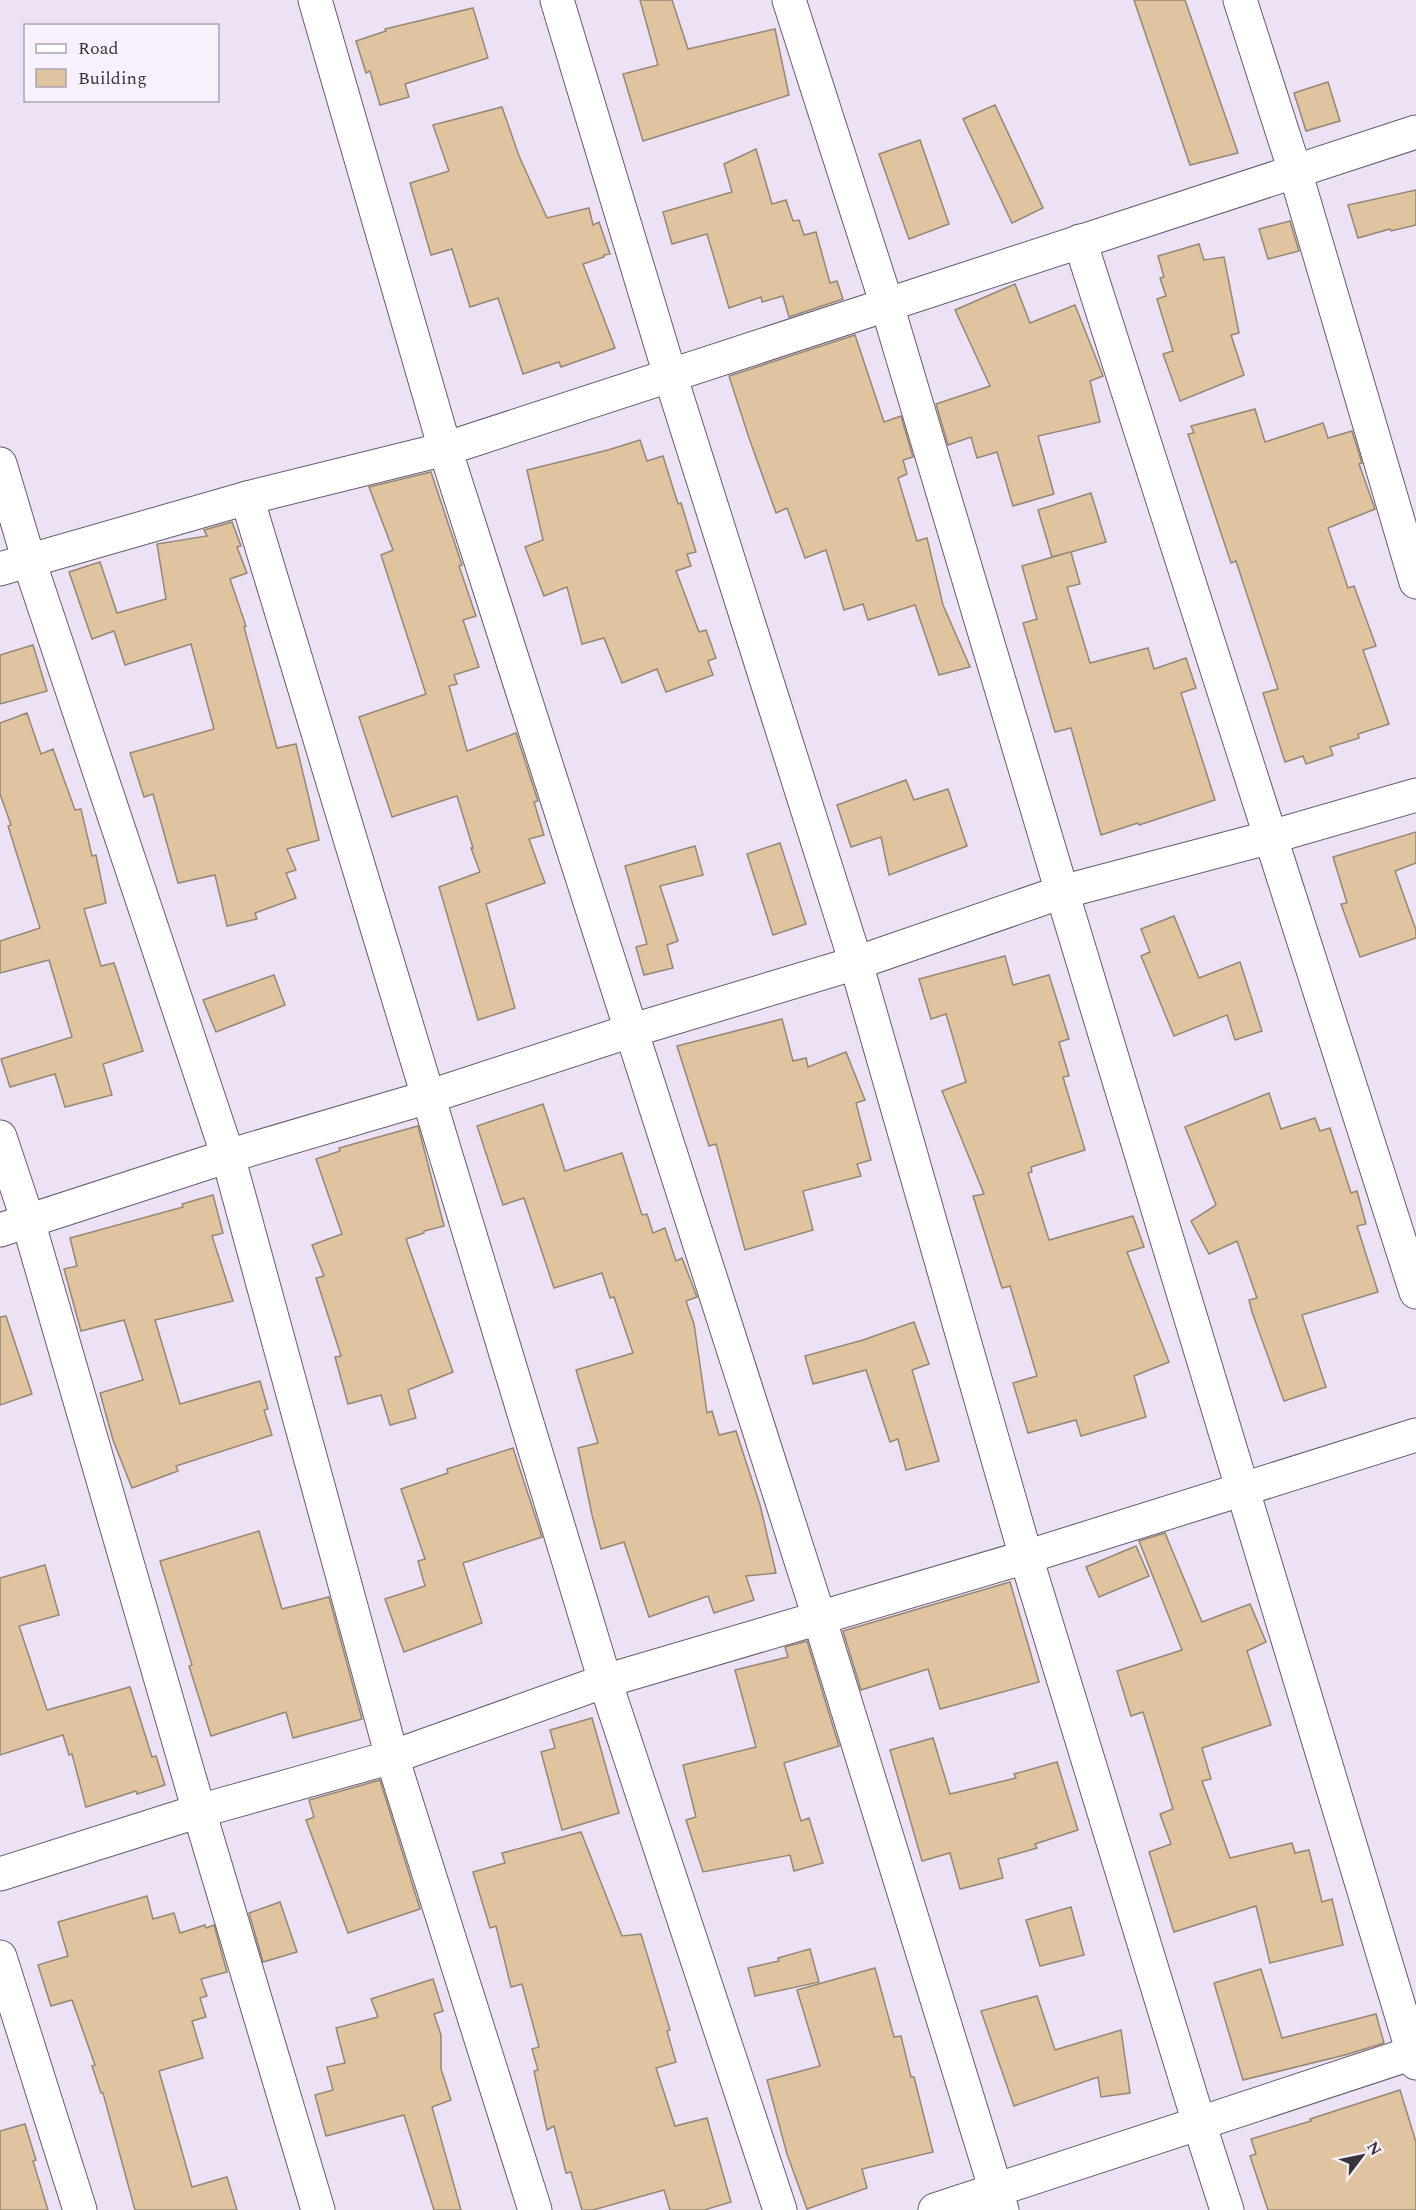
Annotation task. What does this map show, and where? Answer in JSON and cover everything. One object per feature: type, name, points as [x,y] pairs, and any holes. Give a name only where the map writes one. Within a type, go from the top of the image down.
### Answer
[{"type":"street","points":[[315,0],[445,449],[819,1617],[999,2200]]},
{"type":"street","points":[[557,0],[669,375],[856,963],[1026,1557],[1227,2210]]},
{"type":"street","points":[[789,0],[887,305],[1062,892],[1415,2056],[1199,2123],[999,2200],[935,2210]]},
{"type":"street","points":[[1240,0],[1295,171],[1416,582]]},
{"type":"street","points":[[15,565],[247,498],[445,449],[1416,132]]},
{"type":"street","points":[[1080,241],[1416,1292]]},
{"type":"street","points":[[0,464],[15,565],[228,1156],[392,1757],[535,2210]]},
{"type":"street","points":[[247,498],[605,1681],[780,2210]]},
{"type":"street","points":[[14,1226],[228,1156],[428,1097],[630,1031],[856,963],[1062,892],[1271,837],[1416,795]]},
{"type":"street","points":[[0,1137],[14,1226],[199,1811],[318,2210]]},
{"type":"street","points":[[0,1874],[199,1811],[392,1757],[605,1681],[1026,1557],[1416,1435]]},
{"type":"street","points":[[0,1957],[80,2210]]},
{"type":"building","points":[[640,0],[672,0],[688,49],[775,29],[789,95],[643,141],[623,74],[658,65]]},
{"type":"building","points":[[1134,0],[1185,0],[1238,153],[1190,165]]},
{"type":"building","points":[[473,8],[488,58],[405,84],[409,97],[380,105],[370,71],[366,73],[356,41],[386,31],[385,29]]},
{"type":"building","points":[[1328,82],[1340,121],[1306,131],[1294,93]]},
{"type":"building","points":[[995,105],[1043,208],[1012,223],[963,119]]},
{"type":"building","points":[[502,107],[519,156],[547,218],[589,208],[593,225],[599,222],[610,254],[583,264],[615,348],[561,367],[559,362],[523,374],[498,298],[470,307],[452,249],[431,255],[410,183],[449,171],[433,125]]},
{"type":"building","points":[[920,140],[949,224],[909,239],[879,154]]},
{"type":"building","points":[[756,149],[772,204],[786,200],[793,221],[799,220],[804,235],[816,232],[830,283],[837,281],[843,299],[789,317],[783,296],[762,302],[761,297],[729,308],[707,234],[672,244],[663,212],[732,192],[724,164]]},
{"type":"building","points":[[1416,190],[1416,225],[1358,238],[1348,205]]},
{"type":"building","points":[[1290,221],[1299,251],[1268,259],[1259,229]]},
{"type":"building","points":[[1199,244],[1204,260],[1224,257],[1239,333],[1231,335],[1244,375],[1180,401],[1163,354],[1173,351],[1157,299],[1166,296],[1160,278],[1164,277],[1158,256]]},
{"type":"building","points":[[1015,284],[1030,323],[1075,305],[1103,376],[1090,381],[1100,422],[1038,436],[1054,494],[1013,506],[997,452],[977,458],[971,437],[948,445],[936,404],[990,386],[955,310]]},
{"type":"building","points":[[855,335],[884,422],[901,416],[913,457],[903,460],[907,474],[898,478],[917,541],[927,538],[943,605],[970,667],[939,675],[915,605],[868,620],[863,604],[844,610],[826,550],[805,558],[787,508],[776,513],[749,438],[729,376]]},
{"type":"building","points":[[1255,409],[1265,442],[1323,423],[1328,438],[1352,431],[1362,463],[1359,464],[1375,509],[1328,528],[1348,588],[1354,586],[1376,646],[1363,650],[1389,724],[1358,734],[1359,738],[1330,747],[1333,755],[1306,764],[1303,756],[1285,762],[1263,693],[1278,689],[1236,561],[1231,563],[1188,434],[1194,433],[1191,426]]},
{"type":"building","points":[[640,440],[647,461],[663,456],[678,504],[681,503],[696,552],[687,554],[691,566],[676,571],[699,632],[706,630],[716,658],[708,661],[713,675],[666,692],[657,669],[622,683],[604,638],[582,644],[567,587],[544,596],[525,547],[543,540],[527,470]]},
{"type":"building","points":[[431,472],[462,565],[459,566],[476,616],[463,620],[479,667],[454,675],[457,684],[449,686],[467,751],[516,733],[538,801],[534,802],[544,835],[529,839],[545,883],[486,904],[515,1008],[478,1020],[439,887],[480,872],[457,796],[392,817],[359,717],[426,694],[381,555],[393,550],[369,487]]},
{"type":"building","points":[[1091,493],[1106,542],[1071,552],[1080,584],[1067,587],[1090,663],[1148,648],[1154,669],[1186,658],[1196,688],[1181,693],[1215,800],[1101,835],[1071,728],[1055,732],[1023,623],[1037,619],[1022,566],[1070,552],[1052,557],[1038,510]]},
{"type":"building","points":[[232,522],[241,546],[237,547],[247,573],[230,579],[246,626],[244,627],[277,748],[296,744],[319,840],[287,849],[296,870],[286,873],[296,898],[255,913],[257,919],[227,926],[215,875],[178,883],[153,794],[144,797],[130,753],[214,729],[191,644],[125,665],[114,631],[92,639],[69,572],[100,562],[117,613],[166,599],[157,544],[207,536],[204,530]]},
{"type":"building","points":[[33,645],[47,691],[0,704],[0,655]]},
{"type":"building","points":[[27,713],[41,754],[53,749],[75,810],[81,809],[92,856],[96,855],[106,903],[84,909],[101,966],[114,963],[143,1051],[103,1064],[112,1095],[65,1107],[55,1074],[10,1087],[1,1059],[72,1037],[49,960],[0,973],[0,941],[40,928],[0,794],[0,723]]},
{"type":"building","points":[[906,780],[914,800],[948,789],[967,846],[889,875],[881,837],[851,847],[837,805]]},
{"type":"building","points":[[1416,832],[1416,863],[1395,871],[1416,930],[1416,938],[1360,957],[1341,904],[1347,903],[1333,857]]},
{"type":"building","points":[[780,843],[806,924],[773,935],[747,854]]},
{"type":"building","points":[[695,846],[703,875],[660,886],[678,941],[667,945],[673,968],[644,975],[636,947],[647,944],[625,866]]},
{"type":"building","points":[[1174,916],[1199,978],[1240,962],[1262,1031],[1235,1040],[1227,1015],[1174,1036],[1141,956],[1150,952],[1141,929]]},
{"type":"building","points":[[1005,956],[1013,985],[1049,975],[1069,1039],[1059,1042],[1069,1076],[1063,1077],[1085,1150],[1031,1167],[1032,1172],[1028,1173],[1049,1240],[1133,1216],[1144,1247],[1127,1252],[1169,1362],[1134,1376],[1146,1417],[1081,1436],[1076,1420],[1028,1433],[1013,1383],[1037,1376],[1010,1286],[1002,1288],[973,1196],[984,1194],[942,1091],[966,1082],[946,1014],[931,1019],[919,979]]},
{"type":"building","points":[[274,975],[285,1005],[216,1032],[203,1000]]},
{"type":"building","points":[[782,1019],[793,1061],[806,1058],[808,1067],[846,1052],[865,1100],[856,1103],[871,1160],[857,1164],[861,1176],[803,1191],[813,1230],[745,1250],[716,1144],[709,1146],[677,1046]]},
{"type":"building","points":[[1269,1093],[1281,1129],[1315,1118],[1320,1131],[1330,1128],[1351,1193],[1357,1191],[1366,1224],[1357,1226],[1378,1292],[1302,1315],[1326,1387],[1284,1401],[1252,1312],[1249,1300],[1257,1298],[1237,1241],[1209,1254],[1191,1221],[1216,1205],[1185,1127]]},
{"type":"building","points":[[543,1104],[565,1171],[622,1153],[642,1215],[647,1214],[653,1233],[665,1228],[676,1261],[682,1258],[697,1297],[686,1301],[694,1324],[707,1413],[712,1411],[719,1435],[736,1431],[760,1505],[776,1573],[746,1576],[754,1600],[714,1613],[708,1596],[649,1617],[624,1542],[601,1549],[578,1448],[598,1443],[576,1370],[633,1353],[614,1297],[610,1298],[602,1273],[554,1288],[524,1198],[503,1205],[477,1126]]},
{"type":"building","points":[[418,1126],[444,1226],[406,1239],[453,1372],[408,1390],[416,1418],[390,1425],[381,1395],[348,1404],[335,1357],[341,1356],[316,1278],[324,1276],[312,1245],[342,1234],[316,1159],[340,1151],[339,1148]]},
{"type":"building","points":[[213,1195],[223,1233],[212,1236],[233,1301],[155,1320],[180,1404],[260,1381],[268,1409],[264,1410],[272,1435],[176,1466],[178,1471],[132,1488],[113,1440],[100,1393],[143,1380],[124,1320],[81,1331],[64,1269],[77,1266],[70,1238],[183,1207],[182,1204]]},
{"type":"building","points":[[6,1316],[32,1394],[0,1405],[0,1317]]},
{"type":"building","points":[[914,1322],[929,1364],[912,1370],[939,1461],[906,1470],[898,1439],[890,1442],[866,1370],[813,1384],[805,1356],[863,1340]]},
{"type":"building","points":[[513,1448],[542,1537],[463,1563],[482,1623],[404,1652],[385,1599],[425,1586],[418,1561],[425,1559],[401,1489],[448,1473],[447,1469]]},
{"type":"building","points":[[259,1531],[282,1609],[329,1597],[362,1719],[293,1738],[286,1712],[211,1736],[160,1561]]},
{"type":"building","points":[[1165,1533],[1202,1622],[1250,1604],[1266,1642],[1247,1651],[1271,1725],[1202,1748],[1211,1779],[1202,1781],[1230,1858],[1292,1843],[1295,1853],[1309,1850],[1322,1902],[1332,1899],[1343,1945],[1270,1963],[1256,1906],[1174,1932],[1149,1852],[1171,1844],[1160,1814],[1173,1809],[1143,1712],[1131,1716],[1117,1671],[1182,1650],[1139,1541]]},
{"type":"building","points":[[1136,1546],[1149,1576],[1099,1597],[1086,1567]]},
{"type":"building","points":[[45,1565],[59,1615],[19,1626],[47,1710],[130,1687],[152,1757],[156,1756],[165,1785],[137,1794],[136,1791],[86,1807],[72,1754],[69,1755],[63,1735],[0,1755],[0,1578]]},
{"type":"building","points":[[1010,1582],[1039,1682],[940,1709],[928,1669],[861,1690],[843,1631]]},
{"type":"building","points":[[807,1641],[839,1746],[784,1763],[801,1821],[809,1818],[823,1863],[794,1871],[790,1855],[703,1872],[686,1820],[696,1817],[683,1765],[756,1747],[735,1670],[788,1657],[785,1647]]},
{"type":"building","points":[[592,1718],[619,1813],[562,1830],[541,1752],[555,1748],[550,1730]]},
{"type":"building","points":[[933,1738],[950,1794],[1016,1778],[1014,1774],[1057,1762],[1078,1830],[1035,1844],[1037,1848],[998,1859],[1003,1878],[960,1889],[950,1853],[922,1861],[890,1750]]},
{"type":"building","points":[[380,1780],[420,1909],[348,1933],[306,1820],[314,1817],[309,1800]]},
{"type":"building","points":[[581,1832],[622,1936],[641,1934],[670,2030],[667,2031],[676,2062],[656,2068],[675,2126],[707,2118],[731,2202],[704,2210],[670,2210],[664,2190],[593,2210],[582,2210],[571,2172],[566,2173],[554,2126],[547,2130],[534,2071],[538,2070],[532,2049],[539,2047],[522,1984],[511,1987],[496,1926],[490,1928],[473,1872],[505,1863],[502,1853]]},
{"type":"building","points":[[147,1896],[153,1919],[174,1913],[180,1933],[205,1925],[206,1928],[214,1925],[227,1972],[201,1979],[207,1996],[200,1998],[206,2017],[192,2021],[203,2058],[159,2071],[192,2187],[227,2177],[237,2210],[135,2210],[103,2093],[101,2093],[92,2066],[95,2065],[72,2000],[51,2006],[38,1965],[68,1956],[58,1922]]},
{"type":"building","points":[[280,1902],[297,1952],[263,1962],[249,1913]]},
{"type":"building","points":[[1071,1907],[1084,1955],[1040,1966],[1026,1920]]},
{"type":"building","points":[[810,1949],[819,1982],[755,1996],[748,1968],[779,1961],[778,1958]]},
{"type":"building","points":[[875,1968],[894,2037],[901,2036],[911,2077],[914,2077],[933,2152],[862,2169],[867,2188],[807,2209],[787,2154],[767,2080],[820,2066],[797,1990]]},
{"type":"building","points":[[1261,1969],[1282,2038],[1376,2014],[1384,2043],[1243,2080],[1214,1983]]},
{"type":"building","points":[[433,1979],[443,2011],[434,2014],[441,2035],[441,2069],[451,2100],[432,2107],[461,2210],[434,2210],[404,2115],[326,2136],[315,2095],[333,2090],[327,2067],[345,2063],[336,2028],[378,2017],[371,1999]]},
{"type":"building","points":[[1037,1996],[1055,2050],[1121,2030],[1130,2093],[1101,2097],[1098,2077],[1014,2106],[981,2011]]},
{"type":"building","points":[[1400,2090],[1416,2142],[1416,2210],[1268,2210],[1250,2156],[1256,2154],[1251,2139]]},
{"type":"building","points":[[25,2124],[36,2160],[33,2161],[48,2210],[0,2210],[0,2131]]}]
